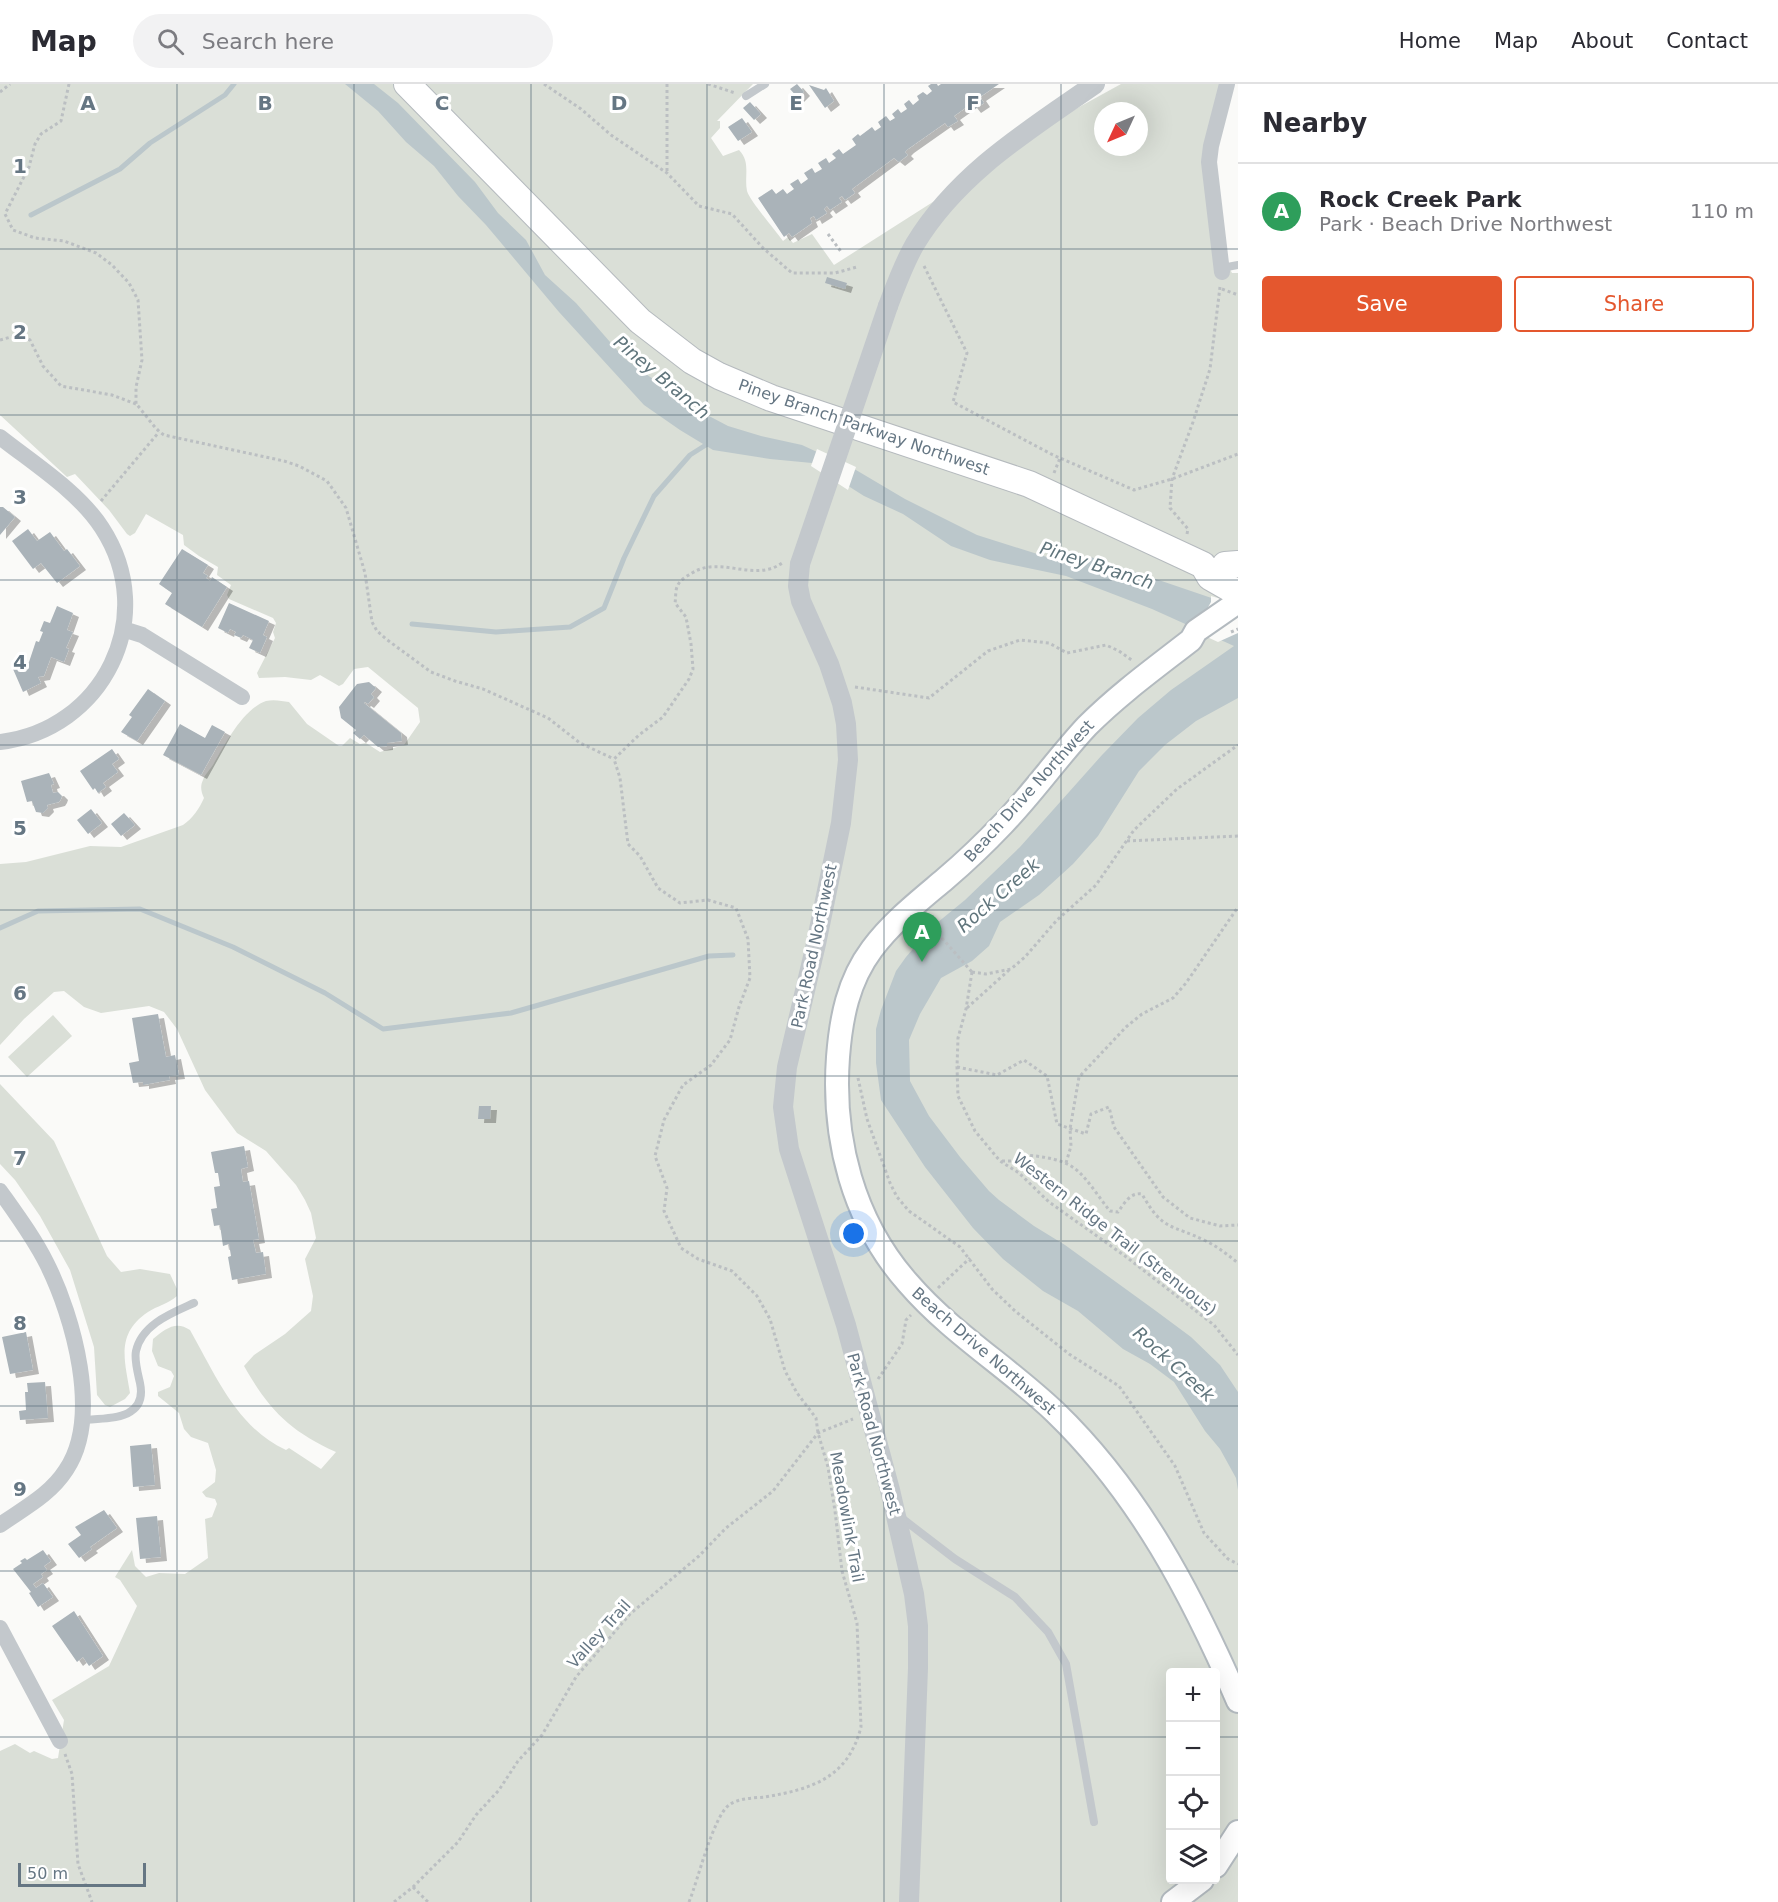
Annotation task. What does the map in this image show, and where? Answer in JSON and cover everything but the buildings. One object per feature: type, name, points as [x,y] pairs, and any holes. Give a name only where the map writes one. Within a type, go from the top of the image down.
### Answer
[{"type":"main road","name":"Piney Branch Parkway Northwest","points":[[407,84],[633,314],[665,342],[698,364],[735,384],[788,404],[1029,484],[1217,565],[1210,576],[1237,604]]},
{"type":"main road","name":"Beach Drive Northwest","points":[[1237,604],[1196,631],[1191,640],[1099,715],[1068,747],[1027,798],[993,834],[894,924],[874,946],[853,981],[846,1001],[839,1044],[837,1094],[841,1140],[850,1179],[866,1221],[888,1259],[906,1282],[937,1312],[1058,1415],[1114,1477],[1150,1527],[1183,1584],[1238,1701]]},
{"type":"main road","points":[[1220,1859],[1238,1832]]},
{"type":"main road","points":[[1173,1902],[1197,1884]]},
{"type":"street","name":"Park Road Northwest","points":[[909,1902],[918,1636],[912,1584],[846,1325],[789,1149],[784,1124],[785,1078],[841,822],[848,760],[842,703],[829,664],[801,601],[791,563],[888,306],[915,245],[936,215],[980,167],[1095,84]]},
{"type":"street","points":[[1225,273],[1209,162],[1227,84]]},
{"type":"street","points":[[0,436],[70,493],[91,514],[110,542],[121,571],[125,597],[123,629],[118,650],[110,667],[84,703],[50,728],[23,738],[0,742]]},
{"type":"street","points":[[123,629],[142,635],[242,697]]},
{"type":"street","points":[[0,1191],[36,1244],[63,1302],[76,1348],[81,1382],[82,1420],[74,1457],[57,1484],[0,1525]]},
{"type":"street","points":[[0,1630],[60,1741]]},
{"type":"lane","points":[[746,96],[765,84]]},
{"type":"lane","points":[[82,1420],[127,1415],[137,1408],[142,1393],[135,1353],[142,1336],[172,1312],[194,1303]]},
{"type":"lane","points":[[896,1514],[955,1559],[1015,1597],[1048,1632],[1066,1664],[1094,1822]]},
{"type":"path","points":[[0,92],[10,84]]},
{"type":"path","points":[[69,84],[61,121],[41,134],[5,214],[13,230],[35,238],[64,241],[96,253],[112,265],[129,283],[138,300],[142,360],[136,387],[136,405]]},
{"type":"path","points":[[544,84],[581,109],[610,135],[667,173],[699,206],[732,214],[763,248],[792,273],[835,273],[857,267]]},
{"type":"path","points":[[667,84],[667,173]]},
{"type":"path","points":[[708,84],[746,96]]},
{"type":"path","points":[[828,234],[842,253]]},
{"type":"path","points":[[915,245],[967,353],[953,402],[1053,455],[1134,490],[1172,479],[1237,453]]},
{"type":"path","points":[[1217,565],[1170,508],[1172,479],[1210,369],[1225,273]]},
{"type":"path","points":[[1225,273],[1238,295]]},
{"type":"path","points":[[0,339],[18,335],[30,340],[43,366],[61,386],[112,395],[136,405],[164,435],[284,461],[327,481],[346,508],[365,573],[372,622],[377,631],[431,672],[483,689],[548,718],[580,743],[614,759],[620,778],[628,844],[640,856],[658,888],[680,903],[708,900],[736,908],[747,939],[750,978],[738,1007],[730,1040],[711,1065],[682,1085],[664,1120],[655,1156],[667,1188],[664,1211],[681,1248],[698,1259],[732,1271],[757,1296],[770,1319],[785,1371],[797,1393],[816,1418],[818,1433]]},
{"type":"path","points":[[91,514],[159,432]]},
{"type":"path","points":[[614,759],[639,735],[663,717],[689,679],[693,669],[686,617],[675,603],[677,585],[699,568],[721,565],[736,570],[760,570],[791,563]]},
{"type":"path","points":[[851,685],[861,689],[929,698],[988,651],[1020,640],[1050,643],[1067,653],[1106,645],[1119,651],[1139,666]]},
{"type":"path","points":[[966,1009],[1025,957],[1057,920],[1096,885],[1134,830],[1177,789],[1238,745]]},
{"type":"path","points":[[1127,841],[1238,836]]},
{"type":"path","points":[[1066,1163],[1071,1146],[1070,1129],[1079,1077],[1126,1027],[1142,1014],[1173,998],[1206,956],[1238,907]]},
{"type":"path","points":[[929,923],[971,971],[986,974],[1011,969]]},
{"type":"path","name":"Western Ridge Trail (Strenuous)","points":[[971,971],[966,1009],[958,1038],[957,1067],[958,1096],[975,1131],[1000,1161],[1019,1173],[1049,1202],[1125,1256],[1214,1325],[1238,1355]]},
{"type":"path","points":[[957,1067],[997,1075],[1024,1060],[1047,1076],[1057,1124],[1086,1134],[1091,1114],[1109,1107],[1114,1127],[1163,1197],[1190,1218],[1220,1226],[1238,1225]]},
{"type":"path","points":[[857,1068],[867,1119],[890,1184],[897,1197],[909,1211],[948,1238],[970,1258],[992,1289],[1015,1311],[1069,1354],[1119,1386],[1175,1466],[1204,1533],[1228,1558],[1238,1564]]},
{"type":"path","points":[[1000,1161],[1017,1161],[1026,1155],[1066,1163],[1080,1173],[1110,1211],[1118,1212],[1131,1196],[1137,1193],[1142,1194],[1153,1213],[1165,1224],[1206,1240],[1238,1263]]},
{"type":"path","points":[[936,1289],[970,1258]]},
{"type":"path","points":[[878,1379],[902,1344],[906,1320],[912,1314]]},
{"type":"path","name":"Valley Trail","points":[[394,1902],[413,1887],[458,1842],[476,1815],[499,1790],[518,1761],[543,1735],[576,1677],[630,1614],[699,1556],[726,1528],[773,1491],[818,1433],[857,1417]]},
{"type":"path","name":"Meadowlink Trail","points":[[688,1902],[698,1881],[715,1824],[724,1810],[731,1804],[742,1800],[793,1792],[821,1781],[837,1772],[857,1742],[862,1711],[858,1675],[857,1623],[842,1571],[830,1478],[818,1433]]},
{"type":"path","points":[[60,1741],[72,1774],[78,1864],[92,1902]]},
{"type":"path","points":[[413,1887],[428,1902]]},
{"type":"shaded area","points":[[0,84],[753,84],[717,121],[720,121],[720,128],[711,138],[723,156],[739,150],[743,155],[749,196],[783,241],[788,237],[793,243],[812,234],[834,265],[1016,149],[1052,122],[1121,84],[1223,84],[1212,181],[1227,263],[1232,273],[1238,273],[1238,1902],[0,1902],[0,1751],[15,1744],[30,1753],[34,1751],[52,1759],[58,1758],[64,1720],[52,1700],[109,1666],[137,1606],[120,1580],[115,1577],[132,1550],[135,1566],[146,1577],[159,1573],[185,1574],[208,1558],[205,1519],[212,1517],[217,1504],[215,1499],[206,1497],[202,1492],[215,1482],[216,1470],[208,1443],[191,1437],[184,1429],[179,1413],[158,1396],[158,1392],[170,1387],[174,1376],[171,1371],[158,1366],[152,1351],[153,1339],[166,1329],[175,1326],[190,1330],[218,1382],[254,1428],[269,1440],[286,1450],[289,1448],[321,1469],[336,1452],[306,1436],[282,1418],[262,1395],[244,1366],[254,1355],[285,1334],[311,1311],[313,1296],[305,1259],[316,1238],[311,1213],[305,1200],[296,1185],[266,1151],[237,1133],[205,1090],[177,1029],[164,1012],[149,1006],[101,1013],[84,1007],[64,991],[54,992],[0,1045],[0,864],[26,862],[90,846],[121,847],[183,825],[198,810],[204,798],[202,782],[229,738],[250,711],[266,701],[289,702],[307,724],[339,746],[350,738],[360,744],[366,743],[380,752],[404,745],[420,722],[418,708],[368,667],[354,669],[339,686],[320,675],[311,680],[285,677],[259,678],[257,673],[275,638],[273,632],[276,623],[273,618],[229,599],[227,595],[231,585],[217,575],[218,567],[184,545],[183,535],[146,514],[135,533],[130,536],[75,474],[67,477],[0,415]]},
{"type":"shaded area","points":[[53,1015],[72,1036],[27,1077],[8,1057]]},
{"type":"shaded area","points":[[0,1084],[54,1141],[107,1256],[121,1272],[140,1269],[170,1274],[177,1289],[177,1296],[148,1312],[131,1329],[126,1339],[125,1349],[130,1393],[125,1399],[110,1407],[105,1405],[97,1395],[94,1347],[70,1270],[40,1216],[15,1180],[0,1164]]},
{"type":"water","points":[[345,84],[374,84],[398,103],[475,182],[498,213],[526,240],[545,275],[576,303],[624,358],[690,406],[728,426],[802,445],[856,470],[905,499],[977,535],[1050,558],[1091,557],[1238,607],[1238,698],[1196,721],[1165,745],[1139,771],[1098,836],[1073,864],[1039,895],[1000,922],[989,946],[972,961],[941,978],[920,1014],[909,1040],[910,1081],[929,1116],[989,1191],[1034,1226],[1065,1245],[1191,1337],[1220,1365],[1238,1392],[1238,1490],[1236,1478],[1220,1449],[1205,1431],[1174,1382],[1150,1364],[1123,1349],[1078,1311],[1043,1291],[1003,1259],[973,1228],[925,1167],[881,1100],[876,1063],[876,1029],[881,1010],[896,971],[906,957],[932,927],[965,900],[1020,847],[1138,718],[1171,690],[1234,646],[1152,609],[1066,576],[990,560],[951,546],[903,514],[864,496],[812,463],[713,450],[680,430],[644,405],[559,312],[434,166],[406,142],[378,111]]},
{"type":"pier","points":[[817,449],[856,467],[848,490],[811,466]]},
{"type":"pier","points":[[1211,596],[1238,604],[1238,633],[1218,642],[1185,627],[1207,609]]},
{"type":"waterway","points":[[31,215],[120,169],[150,143],[225,95],[234,84]]},
{"type":"waterway","points":[[412,624],[496,632],[570,627],[604,608],[624,558],[654,496],[690,455],[709,443]]},
{"type":"waterway","points":[[0,928],[38,911],[140,909],[233,947],[325,993],[383,1029],[511,1013],[709,956],[733,955]]},
{"type":"place","name":"Rock Creek Park","points":[[922,962]]},
{"type":"water label","name":"Piney Branch","points":[[662,377]]},
{"type":"water label","name":"Piney Branch","points":[[1097,565]]},
{"type":"water label","name":"Rock Creek","points":[[998,895]]},
{"type":"water label","name":"Rock Creek","points":[[1174,1364]]}]
